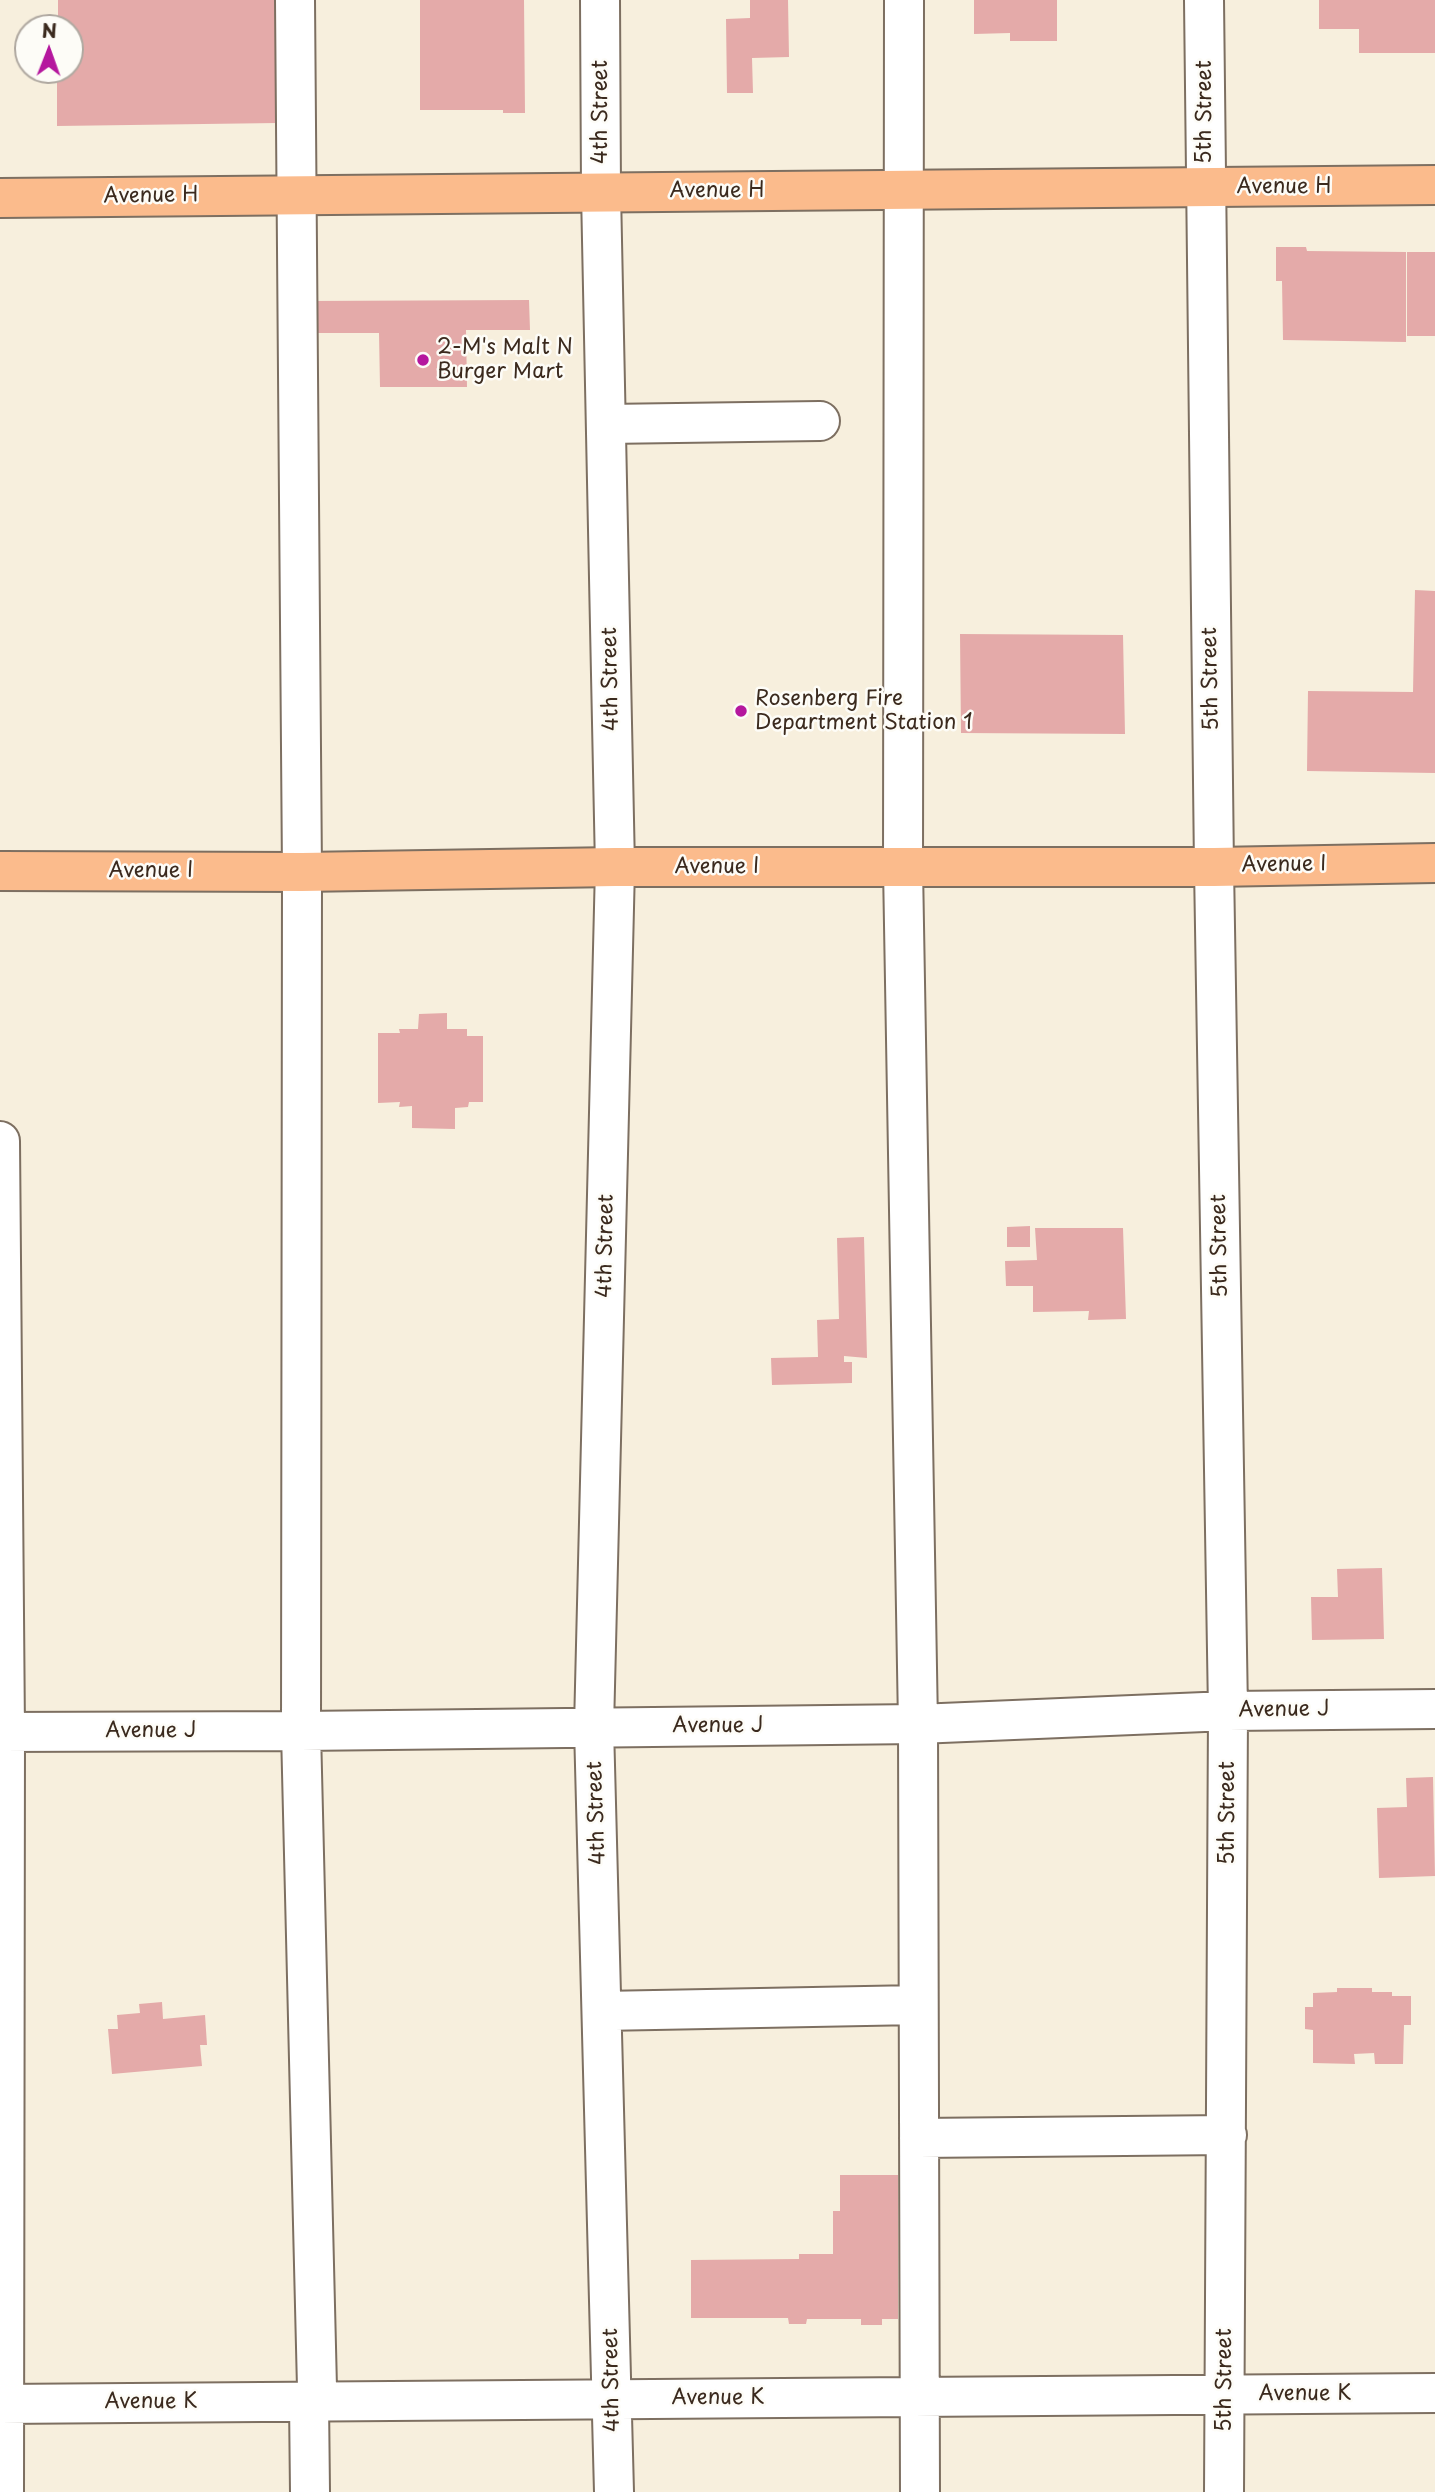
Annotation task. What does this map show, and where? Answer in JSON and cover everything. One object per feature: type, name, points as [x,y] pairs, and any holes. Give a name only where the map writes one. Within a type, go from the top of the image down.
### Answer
[{"type":"main road","name":"Avenue H","points":[[0,198],[1435,185]]},
{"type":"main road","name":"Avenue I","points":[[0,871],[1214,867],[1435,863]]},
{"type":"street","points":[[295,0],[302,872],[302,1731],[317,2388],[309,2401],[310,2492]]},
{"type":"street","name":"4th Street","points":[[600,0],[601,192],[615,867],[594,1727],[614,2492]]},
{"type":"street","points":[[904,0],[903,868],[918,1724],[920,2492]]},
{"type":"street","name":"5th Street","points":[[1204,0],[1214,867],[1228,1711],[1224,2492]]},
{"type":"street","points":[[606,424],[820,421]]},
{"type":"street","points":[[0,1141],[4,2492]]},
{"type":"street","name":"Avenue J","points":[[3,1732],[918,1724],[1228,1711],[1435,1709]]},
{"type":"street","points":[[602,2011],[918,2005]]},
{"type":"street","points":[[919,2138],[1227,2135]]},
{"type":"street","name":"Avenue K","points":[[2,2404],[1435,2393]]},
{"type":"building","points":[[58,0],[275,0],[277,123],[57,126],[57,84],[84,84],[84,14],[58,14]]},
{"type":"building","points":[[420,0],[524,0],[525,113],[503,113],[503,110],[420,110]]},
{"type":"building","points":[[750,0],[788,0],[789,57],[752,58],[753,93],[727,93],[726,19],[750,18]]},
{"type":"building","points":[[974,0],[1057,0],[1057,41],[1010,41],[1010,33],[974,34]]},
{"type":"building","points":[[1319,0],[1435,0],[1435,53],[1359,53],[1359,29],[1319,29]]},
{"type":"building","points":[[1276,247],[1306,247],[1307,251],[1406,252],[1406,342],[1283,340],[1282,281],[1276,281]]},
{"type":"building","points":[[1407,252],[1435,252],[1435,336],[1407,336]]},
{"type":"building","name":"2-M's Malt N Burger Mart","points":[[529,300],[530,330],[466,330],[467,387],[380,387],[379,333],[308,333],[308,301]]},
{"type":"building","points":[[1415,590],[1435,591],[1435,773],[1307,771],[1308,691],[1413,692]]},
{"type":"building","points":[[960,634],[1123,635],[1125,734],[961,733]]},
{"type":"building","points":[[447,1013],[447,1029],[467,1029],[467,1036],[483,1036],[483,1102],[469,1102],[468,1107],[455,1108],[455,1129],[412,1128],[412,1106],[399,1107],[400,1102],[378,1103],[378,1033],[400,1033],[399,1029],[418,1029],[419,1014]]},
{"type":"building","points":[[1030,1226],[1030,1247],[1007,1247],[1007,1227]]},
{"type":"building","points":[[1035,1228],[1123,1228],[1126,1319],[1088,1320],[1089,1311],[1033,1312],[1033,1286],[1006,1286],[1005,1261],[1037,1260]]},
{"type":"building","points":[[864,1237],[867,1358],[844,1356],[844,1362],[852,1362],[852,1383],[772,1385],[771,1358],[818,1357],[817,1320],[839,1319],[837,1238]]},
{"type":"building","points":[[1382,1568],[1384,1639],[1312,1640],[1311,1597],[1338,1597],[1337,1569]]},
{"type":"building","points":[[1433,1777],[1435,1876],[1379,1878],[1377,1808],[1407,1807],[1406,1778]]},
{"type":"building","points":[[1337,1988],[1372,1988],[1372,1992],[1411,1996],[1411,2025],[1404,2025],[1403,2064],[1375,2064],[1374,2053],[1354,2054],[1355,2064],[1313,2063],[1313,2030],[1305,2029],[1305,2007],[1313,2007],[1313,1993],[1337,1992]]},
{"type":"building","points":[[162,2002],[163,2019],[205,2015],[207,2045],[200,2045],[202,2066],[112,2074],[108,2029],[118,2029],[117,2015],[140,2013],[139,2004]]},
{"type":"building","points":[[840,2175],[898,2175],[898,2319],[882,2319],[882,2325],[861,2325],[861,2319],[807,2319],[806,2324],[789,2324],[788,2318],[691,2318],[691,2260],[799,2259],[799,2254],[833,2254],[833,2211],[840,2211]]},
{"type":"place","name":"2-M's Malt N Burger Mart","points":[[423,360]]},
{"type":"place","name":"Rosenberg Fire Department Station 1","points":[[741,711]]}]
